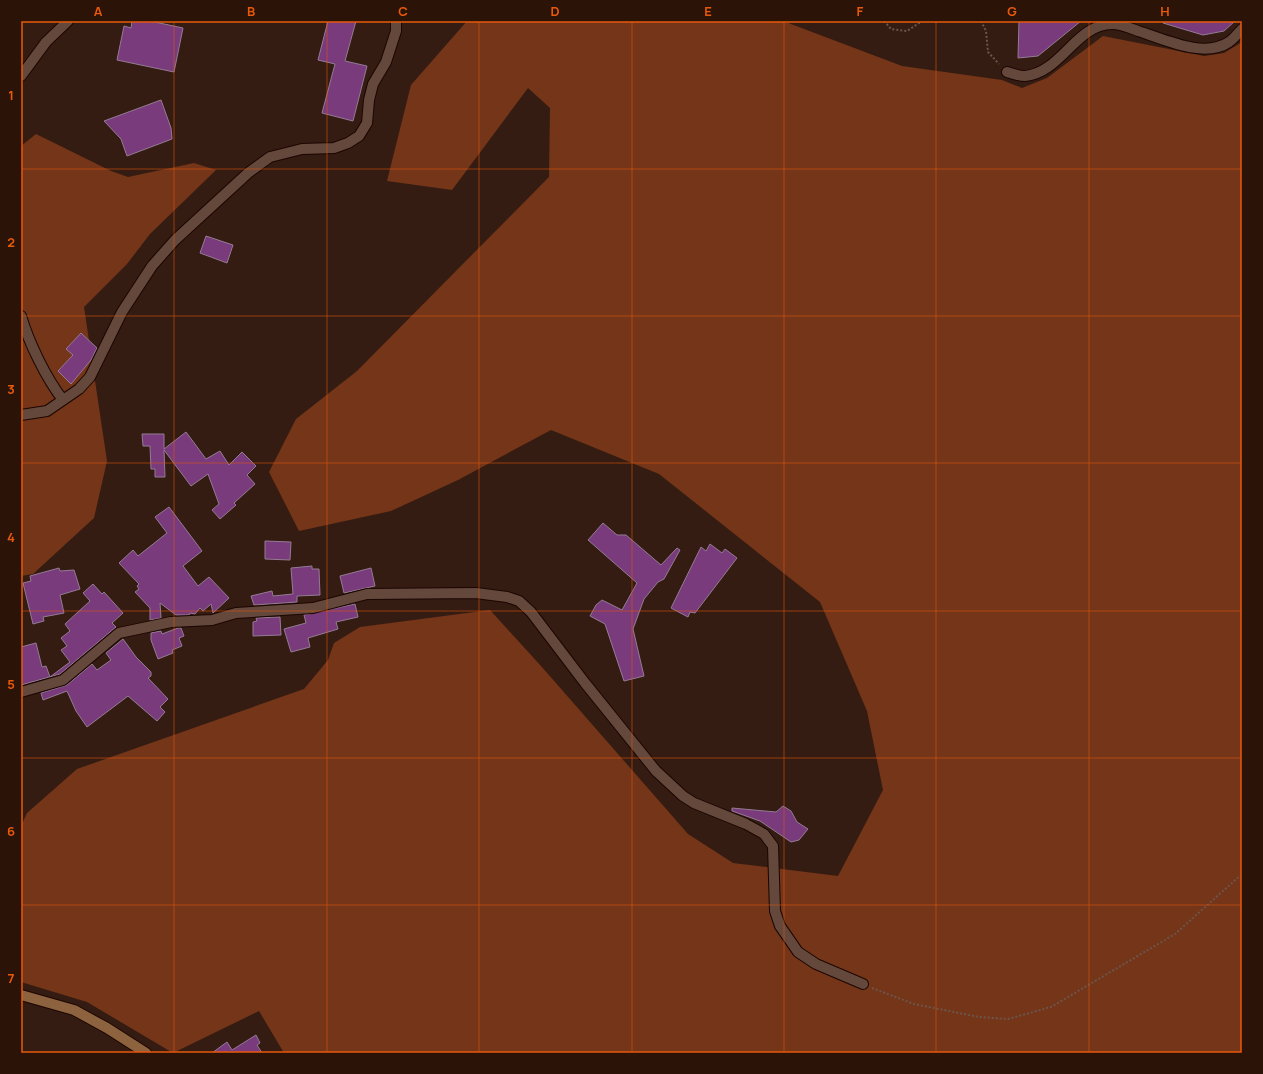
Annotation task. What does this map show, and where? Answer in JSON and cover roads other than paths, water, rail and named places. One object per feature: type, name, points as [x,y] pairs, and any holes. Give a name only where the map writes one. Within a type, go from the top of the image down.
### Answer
[{"type":"street","points":[[21,76],[46,42],[68,21]]},
{"type":"street","points":[[21,415],[47,411],[79,389],[90,377],[122,312],[152,266],[175,240],[248,173],[270,157],[302,149],[334,148],[348,143],[359,136],[367,123],[368,100],[373,84],[386,62],[396,31],[396,21]]},
{"type":"street","points":[[1007,72],[1024,76],[1046,69],[1089,32],[1100,26],[1113,24],[1198,49],[1216,48],[1229,42],[1242,29]]},
{"type":"street","points":[[21,316],[24,327],[52,386],[63,400]]},
{"type":"street","points":[[21,692],[63,680],[119,633],[171,622],[212,620],[236,613],[313,608],[367,594],[476,593],[507,597],[519,601],[531,612],[585,683],[651,765],[683,796],[694,803],[746,824],[764,834],[773,846],[775,911],[780,926],[798,952],[816,964],[863,984]]},
{"type":"street","points":[[21,995],[74,1010],[107,1028],[146,1053]]}]
